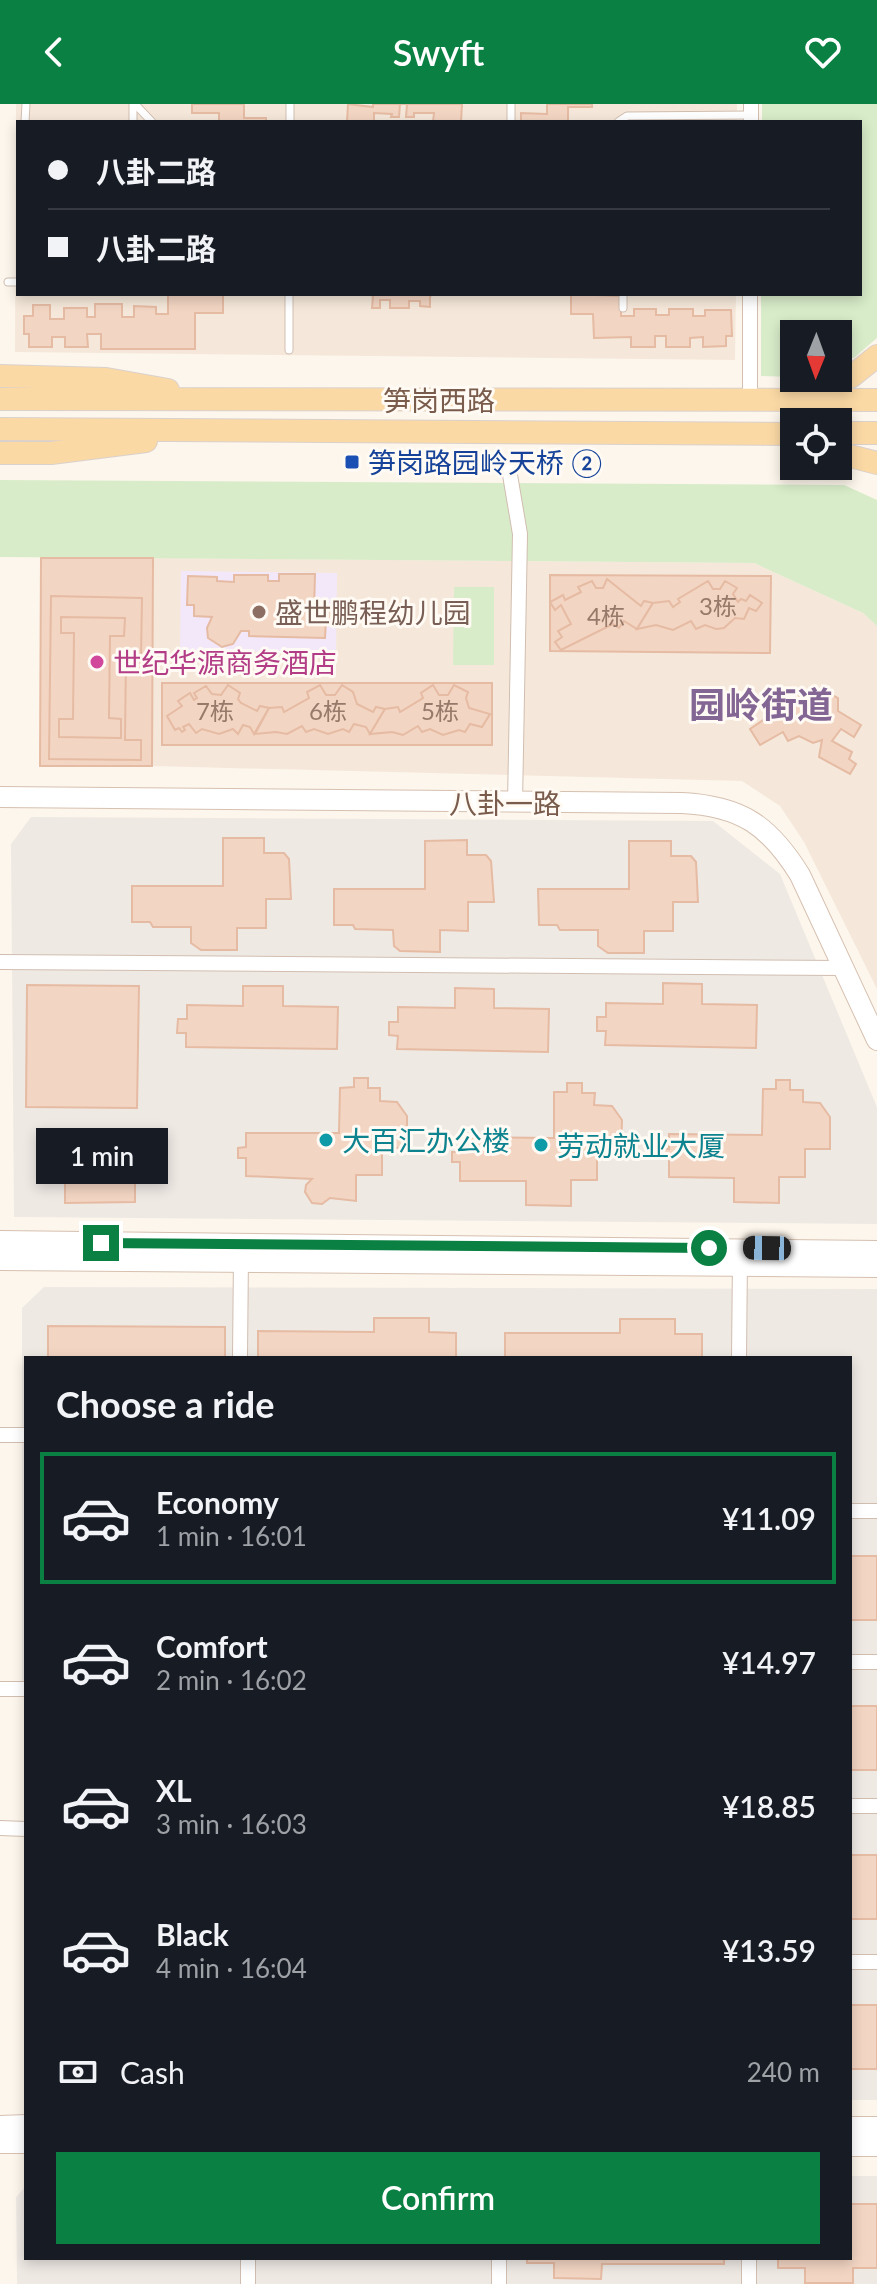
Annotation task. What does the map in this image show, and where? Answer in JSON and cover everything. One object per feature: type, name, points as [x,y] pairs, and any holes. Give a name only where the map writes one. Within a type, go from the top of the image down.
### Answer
[{"type":"main road","points":[[794,400],[852,376],[877,356]]},
{"type":"main road","points":[[0,376],[106,379],[208,400]]},
{"type":"main road","name":"笋岗西路","points":[[0,399],[794,400],[813,408]]},
{"type":"main road","name":"笋岗西路","points":[[836,408],[877,400]]},
{"type":"main road","name":"笋岗西路","points":[[0,429],[780,434]]},
{"type":"main road","points":[[0,453],[99,449],[202,431]]},
{"type":"main road","points":[[852,433],[877,433]]},
{"type":"main road","points":[[767,434],[780,437]]},
{"type":"main road","points":[[852,457],[877,463]]},
{"type":"street","points":[[750,296],[750,400]]},
{"type":"street","points":[[509,469],[520,534],[515,803]]},
{"type":"street","name":"八卦一路","points":[[0,797],[706,804],[729,810],[750,819],[768,832],[786,852],[800,875],[877,1040]]},
{"type":"street","points":[[0,962],[843,968]]},
{"type":"street","points":[[0,1241],[241,1254]]},
{"type":"street","points":[[0,1260],[241,1254],[740,1256],[877,1251]]},
{"type":"street","points":[[240,1356],[241,1254]]},
{"type":"street","points":[[740,1256],[877,1267]]},
{"type":"street","points":[[739,1356],[740,1256]]},
{"type":"street","points":[[0,1435],[24,1435]]},
{"type":"street","points":[[852,1511],[877,1511]]},
{"type":"street","points":[[852,1662],[877,1662]]},
{"type":"street","points":[[0,1689],[24,1689]]},
{"type":"street","points":[[852,1806],[877,1806]]},
{"type":"street","points":[[0,1828],[24,1829]]},
{"type":"street","points":[[852,1962],[877,1962]]},
{"type":"street","points":[[0,2126],[24,2125]]},
{"type":"street","points":[[852,2127],[877,2127]]},
{"type":"street","points":[[0,2143],[24,2143]]},
{"type":"street","points":[[852,2146],[877,2146]]},
{"type":"street","points":[[248,2260],[248,2284]]},
{"type":"street","points":[[499,2260],[499,2284]]},
{"type":"street","points":[[749,2260],[749,2284]]},
{"type":"lane","points":[[134,104],[150,120]]},
{"type":"lane","points":[[621,120],[627,116],[751,114]]},
{"type":"lane","points":[[8,282],[16,282]]},
{"type":"lane","points":[[289,296],[289,350]]},
{"type":"lane","points":[[623,296],[623,308]]},
{"type":"shaded area","points":[[16,104],[737,104],[737,120],[16,120],[16,296],[736,296],[735,360],[15,352]]},
{"type":"shaded area","points":[[153,558],[754,563],[863,613],[877,626],[877,989],[804,842],[780,806],[742,781],[152,766]]},
{"type":"shaded area","name":"盛世鹏程幼儿园","points":[[181,571],[337,573],[336,652],[180,651]]},
{"type":"shaded area","points":[[31,817],[713,821],[780,874],[877,1107],[877,1224],[14,1217],[11,844]]},
{"type":"shaded area","points":[[44,1287],[877,1289],[877,2100],[852,2100],[852,1356],[24,1356],[22,1695],[22,1308]]},
{"type":"shaded area","points":[[852,2176],[877,2176],[877,2284],[17,2284],[16,2197],[24,2188],[24,2260],[852,2260]]},
{"type":"green space","points":[[762,104],[877,104],[877,338],[852,358],[852,320],[780,320],[780,377],[761,376],[761,296],[862,296],[862,120],[762,120]]},
{"type":"green space","points":[[0,480],[844,485],[877,500],[877,626],[863,613],[754,563],[0,557]]},
{"type":"green space","points":[[454,587],[494,587],[494,665],[453,665]]},
{"type":"building","points":[[192,104],[244,104],[244,118],[266,120],[219,120],[219,113],[192,113]]},
{"type":"building","points":[[348,104],[373,107],[373,104],[400,104],[399,117],[374,113],[374,120],[347,120]]},
{"type":"building","points":[[407,104],[462,104],[461,120],[433,120],[434,113],[414,113],[414,117],[406,117]]},
{"type":"building","points":[[547,104],[592,104],[592,107],[568,107],[568,120],[521,120],[521,113],[547,114]]},
{"type":"building","points":[[168,296],[223,296],[223,313],[195,313],[195,349],[101,349],[101,334],[87,334],[88,347],[65,347],[65,337],[52,337],[52,347],[29,347],[29,334],[24,334],[24,316],[33,316],[33,305],[50,305],[50,319],[64,319],[64,308],[87,308],[87,317],[95,317],[95,304],[122,304],[122,317],[134,317],[134,306],[156,307],[156,314],[168,314]]},
{"type":"building","points":[[373,296],[430,296],[430,307],[420,306],[420,301],[409,301],[409,308],[390,308],[390,300],[380,300],[380,308],[372,308]]},
{"type":"building","points":[[571,296],[621,296],[621,316],[634,316],[634,309],[656,309],[656,315],[669,315],[669,309],[693,309],[693,316],[705,316],[705,310],[731,310],[732,336],[726,336],[726,346],[703,347],[703,337],[690,338],[690,347],[666,347],[666,336],[655,336],[655,347],[631,347],[631,337],[594,338],[593,314],[571,314]]},
{"type":"building","name":"世纪华源商务酒店","points":[[41,558],[153,558],[152,766],[40,766]]},
{"type":"building","name":"盛世鹏程幼儿园","points":[[279,574],[315,574],[314,610],[333,611],[333,620],[326,620],[325,638],[249,636],[249,631],[241,631],[233,644],[222,647],[208,638],[207,628],[212,617],[194,616],[194,605],[187,605],[188,576],[217,577],[217,581],[234,582],[234,575],[268,575],[268,581],[279,581]]},
{"type":"building","points":[[550,575],[771,576],[770,653],[550,651]]},
{"type":"building","points":[[607,579],[641,606],[644,601],[653,603],[637,629],[624,621],[619,628],[613,624],[561,650],[555,642],[562,637],[558,631],[571,624],[561,605],[555,610],[550,602],[563,595],[565,600],[581,592],[578,587],[592,581],[596,588],[603,588]]},
{"type":"building","points":[[708,581],[713,589],[720,589],[725,581],[737,588],[733,594],[738,602],[741,599],[746,601],[750,595],[762,603],[756,611],[749,608],[744,619],[735,618],[724,628],[705,625],[696,629],[691,621],[673,630],[656,625],[637,629],[653,603],[669,601],[673,607],[680,602],[678,599]]},
{"type":"building","points":[[51,596],[142,598],[141,656],[126,656],[125,740],[141,740],[141,760],[49,759]]},
{"type":"building","points":[[61,617],[125,618],[124,636],[110,636],[109,718],[121,719],[121,738],[59,737],[59,719],[73,719],[74,633],[61,633]]},
{"type":"building","points":[[162,683],[492,683],[492,745],[162,745]]},
{"type":"building","points":[[228,685],[240,693],[238,699],[241,703],[257,711],[260,706],[269,708],[254,734],[250,727],[243,725],[238,734],[233,729],[219,734],[202,729],[196,733],[189,724],[183,727],[185,730],[182,732],[179,728],[175,730],[167,716],[182,706],[178,701],[190,693],[194,700],[197,698],[194,693],[206,686],[212,694],[221,695]]},
{"type":"building","points":[[320,685],[326,695],[335,695],[342,685],[353,692],[357,704],[373,712],[376,707],[385,709],[370,734],[366,727],[354,724],[349,732],[343,729],[328,734],[314,729],[306,732],[302,726],[287,734],[255,734],[269,708],[282,707],[284,712],[309,698],[307,692]]},
{"type":"building","points":[[433,685],[439,695],[448,695],[454,685],[468,692],[469,708],[490,714],[482,727],[470,724],[465,732],[459,730],[443,735],[430,729],[422,732],[418,726],[403,735],[392,732],[370,734],[385,709],[398,707],[400,712],[423,698],[421,693]]},
{"type":"building","points":[[799,689],[807,703],[817,702],[823,690],[838,698],[838,711],[861,725],[854,737],[841,729],[832,741],[852,752],[849,759],[856,764],[850,774],[819,757],[822,740],[813,743],[799,736],[788,741],[783,732],[760,745],[750,729]]},
{"type":"building","points":[[223,838],[264,838],[264,853],[284,853],[289,859],[291,899],[266,899],[266,928],[237,928],[237,950],[201,950],[191,943],[191,927],[153,927],[150,922],[132,922],[132,886],[223,886]]},
{"type":"building","points":[[467,840],[467,855],[486,855],[491,861],[494,902],[468,902],[468,931],[440,930],[440,952],[400,951],[394,946],[393,930],[334,925],[334,889],[425,889],[425,841]]},
{"type":"building","points":[[629,841],[671,841],[671,856],[691,856],[696,862],[698,902],[673,902],[673,931],[644,931],[644,953],[608,953],[598,946],[598,930],[560,930],[557,925],[539,925],[538,889],[629,889]]},
{"type":"building","points":[[663,983],[702,984],[702,1004],[757,1005],[756,1048],[605,1045],[606,1031],[597,1031],[597,1017],[606,1017],[606,1003],[663,1004]]},
{"type":"building","points":[[27,985],[139,986],[137,1108],[26,1107]]},
{"type":"building","points":[[243,986],[283,986],[283,1006],[338,1007],[337,1049],[186,1047],[186,1033],[177,1033],[178,1019],[187,1019],[187,1005],[243,1006]]},
{"type":"building","points":[[455,988],[494,989],[494,1008],[549,1009],[548,1052],[397,1049],[398,1036],[389,1035],[389,1022],[398,1022],[398,1007],[455,1008]]},
{"type":"building","name":"大百汇办公楼","points":[[354,1078],[368,1078],[368,1088],[380,1088],[380,1101],[397,1102],[407,1116],[407,1148],[382,1148],[382,1175],[356,1175],[356,1201],[330,1198],[322,1204],[312,1203],[305,1192],[306,1185],[312,1179],[246,1176],[246,1158],[238,1158],[238,1148],[246,1147],[246,1133],[339,1133],[340,1088],[354,1087]]},
{"type":"building","points":[[776,1080],[790,1080],[790,1090],[803,1090],[803,1102],[820,1103],[830,1117],[830,1149],[805,1149],[805,1177],[779,1177],[779,1203],[734,1202],[734,1178],[669,1177],[669,1159],[661,1159],[660,1149],[669,1149],[669,1134],[762,1135],[763,1089],[776,1089]]},
{"type":"building","name":"劳动就业大厦","points":[[567,1083],[582,1083],[582,1093],[595,1093],[594,1105],[612,1106],[622,1120],[621,1152],[597,1152],[597,1180],[571,1180],[571,1206],[526,1205],[526,1181],[460,1181],[460,1162],[452,1162],[452,1152],[461,1152],[461,1137],[554,1138],[554,1092],[567,1092]]},
{"type":"building","points":[[135,1153],[135,1202],[65,1203],[65,1165],[82,1165],[82,1154]]},
{"type":"building","points":[[374,1318],[429,1318],[429,1332],[456,1333],[456,1356],[258,1356],[258,1331],[374,1332]]},
{"type":"building","points":[[620,1319],[675,1319],[675,1334],[702,1334],[702,1356],[505,1356],[505,1333],[620,1333]]},
{"type":"building","points":[[48,1326],[225,1327],[225,1356],[48,1356]]},
{"type":"building","points":[[852,1556],[877,1556],[877,1620],[852,1620]]},
{"type":"building","points":[[852,1706],[877,1706],[877,1770],[852,1770]]},
{"type":"building","points":[[852,1855],[877,1855],[877,1919],[852,1919]]},
{"type":"building","points":[[852,2005],[877,2005],[877,2069],[852,2069]]},
{"type":"building","points":[[852,2204],[877,2204],[877,2268],[853,2268],[853,2283],[805,2283],[805,2268],[778,2268],[778,2260],[852,2260]]},
{"type":"building","points":[[527,2260],[724,2260],[724,2264],[602,2264],[601,2279],[554,2278],[554,2263],[527,2263]]},
{"type":"place","name":"笋岗路园岭天桥 ②","points":[[352,462]]},
{"type":"place","name":"盛世鹏程幼儿园","points":[[259,612]]},
{"type":"place","name":"世纪华源商务酒店","points":[[97,662]]},
{"type":"place","name":"大百汇办公楼","points":[[326,1140]]},
{"type":"place","name":"劳动就业大厦","points":[[541,1145]]},
{"type":"district","name":"园岭街道","points":[[761,704]]},
{"type":"route","points":[[101,1243],[709,1248]]}]
